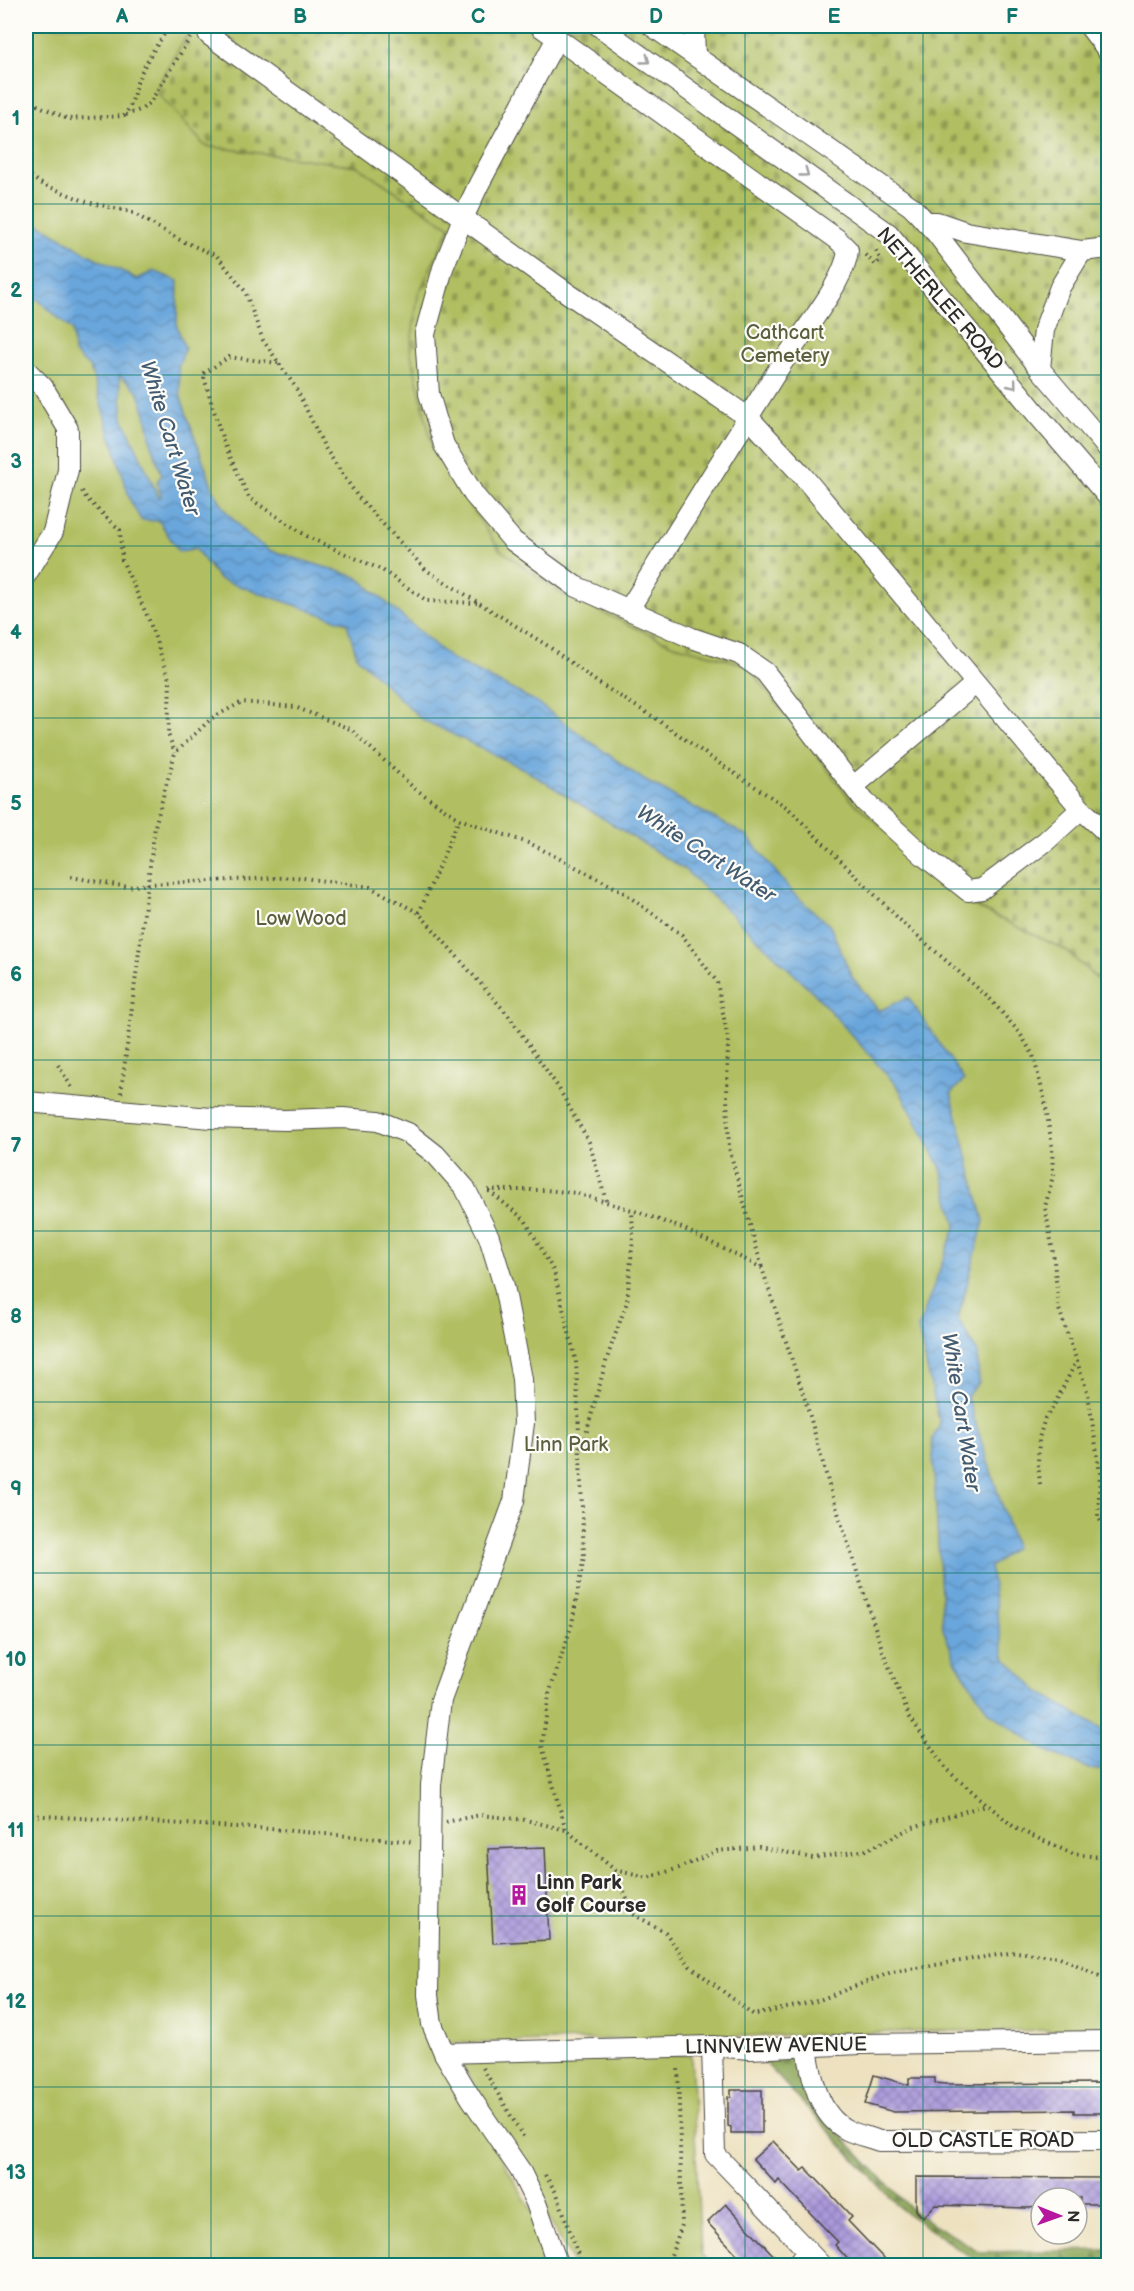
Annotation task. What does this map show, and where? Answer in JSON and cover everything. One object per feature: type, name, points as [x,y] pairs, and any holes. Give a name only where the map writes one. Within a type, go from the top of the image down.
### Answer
[{"type":"street","points":[[540,26],[761,183],[837,239],[848,250],[848,258],[837,282],[777,370],[629,609]]},
{"type":"street","name":"NETHERLEE ROAD","points":[[598,26],[890,234],[1035,412],[1108,497]]},
{"type":"street","points":[[652,26],[912,207],[1040,369],[1108,448]]},
{"type":"street","points":[[694,26],[695,55]]},
{"type":"street","points":[[1089,26],[1108,51]]},
{"type":"street","points":[[200,27],[563,290],[749,418],[802,475],[1082,809],[1108,834]]},
{"type":"street","points":[[557,38],[463,218],[443,268],[425,334],[429,394],[444,445],[474,495],[513,541],[575,586],[692,638],[739,654],[765,672],[865,802],[968,891],[982,889],[1046,841],[1082,809]]},
{"type":"street","points":[[926,222],[937,222],[966,232],[1082,251],[1108,248]]},
{"type":"street","points":[[1040,369],[1044,330],[1060,287],[1082,251]]},
{"type":"street","points":[[26,370],[43,387],[68,429],[68,470],[53,532],[26,575]]},
{"type":"street","points":[[854,786],[975,684]]},
{"type":"street","points":[[26,1102],[212,1118],[285,1120],[343,1118],[378,1121],[408,1133],[436,1155],[465,1188],[489,1237],[504,1286],[522,1379],[524,1423],[514,1501],[441,1700],[431,1785],[428,1995],[432,2024],[444,2053],[471,2098],[520,2170],[536,2203],[558,2265]]},
{"type":"street","name":"LINNVIEW AVENUE","points":[[444,2053],[712,2046],[750,2049],[861,2044],[1108,2041]]},
{"type":"street","points":[[712,2046],[715,2154],[808,2261]]},
{"type":"street","name":"OLD CASTLE ROAD","points":[[807,2047],[811,2076],[819,2099],[834,2120],[848,2130],[879,2141],[1108,2140]]},
{"type":"path","points":[[124,116],[134,102],[136,84],[146,61],[170,26]]},
{"type":"path","points":[[26,100],[68,119],[124,116],[142,109],[152,101],[200,27]]},
{"type":"path","points":[[26,173],[40,183],[87,202],[131,212],[180,240],[217,256],[245,291],[263,339],[296,388],[325,448],[358,497],[426,570],[548,646],[597,682],[655,718],[788,808],[904,924],[990,999],[1019,1032],[1033,1055],[1045,1101],[1052,1146],[1053,1176],[1045,1207],[1053,1252],[1059,1309],[1088,1394],[1100,1473],[1098,1518],[1108,1532]]},
{"type":"path","points":[[279,363],[229,357],[203,374],[223,441],[249,498],[310,538],[382,570],[427,601],[479,603]]},
{"type":"path","points":[[68,470],[87,499],[120,530],[122,560],[149,620],[170,682],[168,734],[175,753]]},
{"type":"path","points":[[119,1111],[155,826],[175,753],[212,718],[242,702],[295,707],[350,729],[414,788],[459,819],[531,844],[620,891],[682,935],[717,982],[728,1039],[729,1148],[762,1268],[808,1409],[829,1485],[882,1649],[909,1716],[947,1770],[1015,1828],[1073,1854],[1108,1858]]},
{"type":"path","points":[[419,913],[459,819]]},
{"type":"path","points":[[70,877],[128,887],[296,877],[370,887],[419,913],[508,1015],[558,1087],[589,1142],[606,1202]]},
{"type":"path","points":[[465,1188],[566,1192],[606,1202],[682,1228],[762,1268]]},
{"type":"path","points":[[488,1190],[525,1220],[554,1272],[576,1361],[584,1556],[572,1624],[549,1694],[542,1746],[566,1830]]},
{"type":"path","points":[[581,1453],[607,1358],[627,1302],[633,1237],[632,1210]]},
{"type":"path","points":[[1040,1484],[1039,1438],[1045,1418],[1052,1409],[1076,1361]]},
{"type":"path","points":[[26,1815],[271,1829],[431,1835],[480,1815],[526,1820],[566,1830],[615,1870],[647,1878],[679,1868],[717,1851],[759,1847],[813,1858],[867,1850],[913,1827],[986,1805]]},
{"type":"path","points":[[615,1870],[633,1914],[665,1932],[690,1966],[754,2015],[814,2002],[892,1972],[1016,1952],[1060,1958],[1108,1980]]},
{"type":"path","points":[[667,2265],[682,2225],[678,2062],[692,2047]]},
{"type":"green space","name":"Linn Park","points":[[26,26],[192,26],[155,90],[205,146],[357,166],[450,227],[418,295],[410,350],[433,450],[499,549],[562,594],[671,644],[747,665],[851,800],[970,904],[1065,950],[1108,989],[1108,2030],[943,2031],[430,2044],[534,2215],[546,2265],[26,2266]]},
{"type":"green space","name":"Cathcart Cemetery","points":[[192,26],[1108,26],[1108,989],[1065,950],[970,904],[851,800],[747,665],[671,644],[562,594],[499,549],[433,450],[410,350],[418,295],[450,227],[357,166],[205,146],[155,91]]},
{"type":"green space","points":[[788,2052],[815,2108],[915,2213],[980,2252],[1108,2250],[1108,2265],[982,2265],[902,2210],[759,2056]]},
{"type":"green space","points":[[691,2055],[701,2254],[711,2265],[572,2265],[570,2257],[460,2061]]},
{"type":"water","name":"White Cart Water","points":[[26,216],[86,253],[137,279],[154,271],[178,281],[177,326],[185,348],[178,367],[181,398],[213,489],[226,511],[247,535],[269,550],[357,577],[450,658],[533,700],[644,780],[747,836],[793,893],[830,926],[852,977],[879,1011],[908,997],[964,1080],[951,1093],[984,1221],[958,1319],[977,1351],[979,1382],[967,1396],[1015,1547],[990,1567],[1004,1657],[1038,1691],[1108,1733],[1108,1771],[1089,1769],[1042,1749],[988,1711],[956,1662],[943,1629],[932,1440],[940,1424],[918,1329],[956,1225],[941,1168],[898,1087],[814,993],[684,869],[524,769],[421,719],[357,657],[347,623],[219,579],[195,548],[179,552],[159,521],[141,520],[130,500],[90,368],[74,353],[72,330],[36,298],[26,305]],"holes":[[[119,375],[138,391],[146,414],[152,447],[162,475],[157,481],[161,496],[159,498],[123,418]]]},
{"type":"building","name":"Linn Park Golf Course","points":[[545,1847],[549,1940],[493,1943],[488,1849]]},
{"type":"building","points":[[874,2075],[909,2085],[909,2078],[935,2078],[935,2083],[945,2084],[1107,2083],[1107,2113],[1074,2113],[1074,2110],[894,2112],[865,2104]]},
{"type":"building","points":[[731,2090],[762,2090],[762,2133],[731,2133],[731,2127],[728,2126],[728,2097],[731,2097]]},
{"type":"building","points":[[773,2141],[802,2171],[806,2168],[824,2187],[852,2217],[848,2221],[890,2265],[853,2265],[835,2245],[838,2242],[779,2180],[776,2184],[753,2159]]},
{"type":"building","points":[[916,2177],[1108,2178],[1108,2204],[1089,2204],[1089,2186],[1029,2186],[1029,2208],[935,2205],[923,2218],[916,2210]]},
{"type":"building","points":[[726,2204],[777,2259],[770,2265],[747,2265],[707,2222]]},
{"type":"place","name":"Linn Park Golf Course","points":[[519,1895]]},
{"type":"park label","name":"Low Wood","points":[[301,919]]}]
